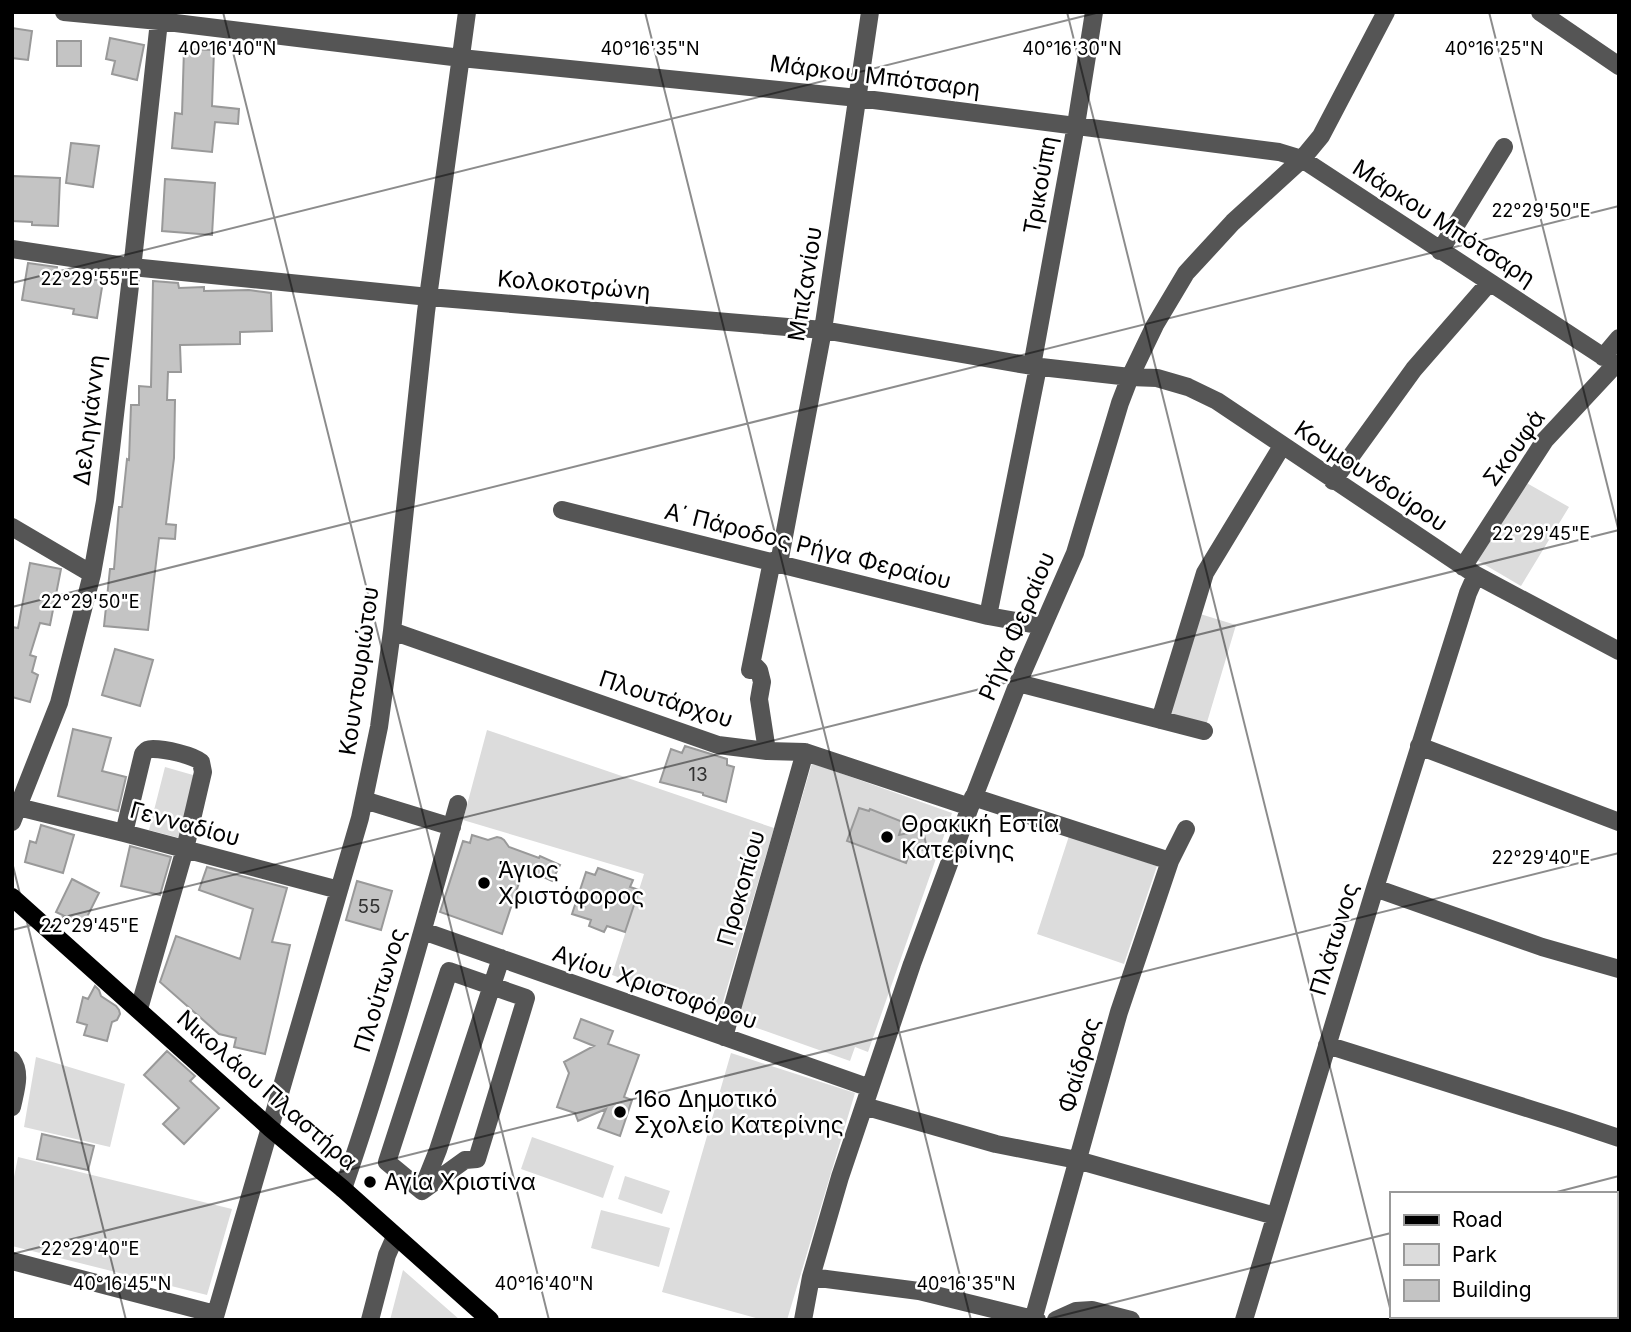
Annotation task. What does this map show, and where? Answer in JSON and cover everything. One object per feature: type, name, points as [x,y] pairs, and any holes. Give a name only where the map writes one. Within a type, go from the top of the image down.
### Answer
[{"type":"main road","name":"Νικολάου Πλαστήρα","points":[[12,897],[489,1320]]},
{"type":"street","name":"Μάρκου Μπότσαρη","points":[[64,12],[160,17],[461,58],[858,98],[1279,152],[1302,159],[1612,363]]},
{"type":"street","name":"Κουντουριώτου","points":[[214,1317],[339,890],[364,800],[379,727],[429,297],[467,12]]},
{"type":"street","name":"Μπιζανίου","points":[[767,751],[759,699],[762,682],[759,670],[751,666],[823,330],[870,12]]},
{"type":"street","name":"Τρικούπη","points":[[988,616],[1035,367],[1094,12]]},
{"type":"street","name":"Ρήγα Φεραίου","points":[[803,1320],[811,1277],[840,1177],[912,964],[1018,683],[1075,553],[1130,377],[1155,325],[1186,273],[1233,222],[1302,159],[1321,136],[1386,12]]},
{"type":"street","points":[[1540,12],[1619,66]]},
{"type":"street","name":"Δεληγιάννη","points":[[15,814],[59,703],[92,574],[104,500],[160,17]]},
{"type":"street","points":[[1440,251],[1504,147]]},
{"type":"street","name":"Κολοκοτρώνη","points":[[12,249],[132,267],[429,297],[823,330],[1035,367],[1130,377]]},
{"type":"street","points":[[1334,481],[1414,369],[1489,283]]},
{"type":"street","name":"Σκουφά","points":[[1469,571],[1545,440],[1612,363],[1619,338]]},
{"type":"street","name":"Κουμουνδούρου","points":[[1130,377],[1157,378],[1188,387],[1217,401],[1469,571],[1619,650]]},
{"type":"street","points":[[1160,720],[1205,573],[1282,446]]},
{"type":"street","name":"Α΄ Πάροδος Ρήγα Φεραίου","points":[[562,510],[988,616],[1043,626]]},
{"type":"street","points":[[12,527],[92,574]]},
{"type":"street","name":"Πλάτωνος","points":[[1244,1320],[1468,593],[1469,571]]},
{"type":"street","name":"Πλουτάρχου","points":[[392,631],[718,745],[805,752],[1170,861]]},
{"type":"street","points":[[1018,683],[1204,731]]},
{"type":"street","points":[[1419,746],[1619,822]]},
{"type":"street","points":[[124,833],[142,754],[157,749],[192,757],[201,762],[203,772],[185,849],[139,1010]]},
{"type":"street","name":"Προκοπίου","points":[[724,1037],[805,752]]},
{"type":"street","points":[[364,800],[452,827]]},
{"type":"street","name":"Πλούτωνος","points":[[343,1189],[424,931],[458,804]]},
{"type":"street","name":"Γενναδίου","points":[[15,814],[124,833],[339,890]]},
{"type":"street","name":"Φαίδρας","points":[[1034,1319],[1119,1012],[1170,861],[1186,829]]},
{"type":"street","points":[[1375,888],[1542,947],[1619,969]]},
{"type":"street","name":"Αγίου Χριστοφόρου","points":[[424,931],[870,1088]]},
{"type":"street","points":[[422,1191],[501,958]]},
{"type":"street","points":[[422,1191],[387,1162],[449,971],[526,998],[477,1159],[465,1160],[438,1150]]},
{"type":"street","points":[[1327,1045],[1619,1139]]},
{"type":"street","points":[[12,1060],[18,1075],[12,1107]]},
{"type":"street","points":[[864,1106],[996,1144],[1077,1160],[1275,1216]]},
{"type":"street","points":[[360,1141],[391,1151]]},
{"type":"street","points":[[422,1191],[465,1160]]},
{"type":"street","points":[[370,1320],[387,1255],[396,1237]]},
{"type":"street","points":[[12,1261],[214,1317]]},
{"type":"street","points":[[811,1277],[919,1291],[1034,1319]]},
{"type":"street","points":[[1056,1320],[1076,1311],[1092,1310],[1130,1320]]},
{"type":"green space","points":[[1523,481],[1569,507],[1521,586],[1475,559]]},
{"type":"green space","points":[[1197,613],[1236,625],[1205,729],[1166,718]]},
{"type":"green space","points":[[487,730],[774,828],[720,1012],[612,975],[644,874],[463,820]]},
{"type":"green space","points":[[812,763],[952,813],[868,1052],[855,1047],[850,1061],[737,1021]]},
{"type":"green space","points":[[165,767],[207,779],[191,841],[149,830]]},
{"type":"green space","points":[[1069,836],[1157,866],[1124,964],[1037,934]]},
{"type":"green space","points":[[731,1053],[855,1093],[787,1320],[763,1320],[662,1292]]},
{"type":"green space","points":[[36,1057],[125,1084],[110,1147],[24,1127]]},
{"type":"green space","points":[[532,1137],[614,1166],[603,1198],[521,1169]]},
{"type":"green space","points":[[18,1157],[232,1209],[207,1295],[12,1246],[12,1187]]},
{"type":"green space","points":[[625,1176],[670,1191],[662,1214],[618,1199]]},
{"type":"green space","points":[[601,1210],[670,1228],[659,1267],[591,1248]]},
{"type":"green space","points":[[403,1270],[460,1320],[390,1320]]},
{"type":"building","points":[[12,28],[32,31],[28,60],[12,58]]},
{"type":"building","points":[[110,38],[144,45],[137,80],[112,74],[115,61],[106,59]]},
{"type":"building","points":[[57,41],[81,41],[81,66],[57,66]]},
{"type":"building","points":[[184,49],[214,50],[212,106],[239,109],[238,124],[215,122],[212,152],[172,148],[175,113],[182,114]]},
{"type":"building","points":[[71,143],[99,146],[93,187],[66,183]]},
{"type":"building","points":[[13,176],[60,178],[58,226],[12,221]]},
{"type":"building","points":[[165,179],[215,183],[212,235],[162,231]]},
{"type":"building","points":[[28,263],[57,267],[56,274],[103,281],[97,318],[73,314],[74,309],[22,300]]},
{"type":"building","points":[[153,281],[178,283],[179,288],[204,287],[204,291],[249,290],[271,293],[272,331],[240,332],[240,344],[180,345],[181,372],[168,372],[167,400],[175,400],[174,458],[166,524],[176,525],[175,539],[159,538],[148,630],[104,626],[110,569],[114,569],[119,507],[122,507],[127,459],[129,460],[131,405],[139,405],[139,386],[151,387]]},
{"type":"building","points":[[30,563],[61,569],[50,625],[40,623],[30,655],[36,657],[32,672],[38,675],[30,702],[12,697],[12,627],[18,628]]},
{"type":"building","points":[[115,649],[153,660],[140,706],[102,695]]},
{"type":"building","points":[[73,729],[111,738],[102,771],[126,777],[118,811],[58,796]]},
{"type":"building","points":[[685,746],[727,759],[727,765],[734,767],[726,802],[660,782],[671,749],[682,753]]},
{"type":"building","name":"Θρακική Εστία Κατερίνης","points":[[859,808],[870,809],[903,822],[899,835],[923,830],[927,849],[910,852],[906,863],[847,841]]},
{"type":"building","points":[[41,825],[74,835],[63,873],[25,862],[30,841],[36,843]]},
{"type":"building","name":"Άγιος Χριστόφορος","points":[[472,835],[488,840],[501,838],[509,847],[560,865],[552,881],[524,868],[502,934],[440,912],[463,841],[470,843]]},
{"type":"building","points":[[130,846],[171,857],[160,895],[121,886]]},
{"type":"building","points":[[207,867],[287,888],[272,942],[290,945],[265,1054],[234,1047],[236,1038],[219,1034],[160,982],[176,936],[240,959],[253,909],[199,890]]},
{"type":"building","points":[[598,868],[633,880],[630,887],[639,890],[625,932],[607,926],[604,932],[589,926],[591,920],[572,914],[586,872],[595,875]]},
{"type":"building","points":[[72,879],[99,893],[83,925],[56,912]]},
{"type":"building","points":[[357,881],[392,891],[381,930],[346,920]]},
{"type":"building","points":[[95,986],[101,996],[116,1006],[120,1014],[117,1020],[112,1022],[107,1041],[84,1035],[87,1025],[77,1022],[83,997],[88,999]]},
{"type":"building","points":[[581,1019],[613,1031],[608,1044],[639,1055],[624,1097],[632,1100],[620,1136],[598,1128],[606,1109],[578,1121],[575,1113],[557,1107],[569,1073],[564,1062],[594,1046],[574,1038]]},
{"type":"building","points":[[167,1051],[195,1076],[190,1081],[219,1108],[184,1144],[163,1124],[179,1108],[144,1075]]},
{"type":"building","points":[[42,1134],[94,1146],[88,1170],[37,1159]]},
{"type":"place","name":"Θρακική Εστία Κατερίνης","points":[[887,837]]},
{"type":"place","name":"Άγιος Χριστόφορος","points":[[484,883]]},
{"type":"place","name":"16ο Δημοτικό Σχολείο Κατερίνης","points":[[620,1112]]},
{"type":"place","name":"Αγία Χριστίνα","points":[[370,1182]]}]
